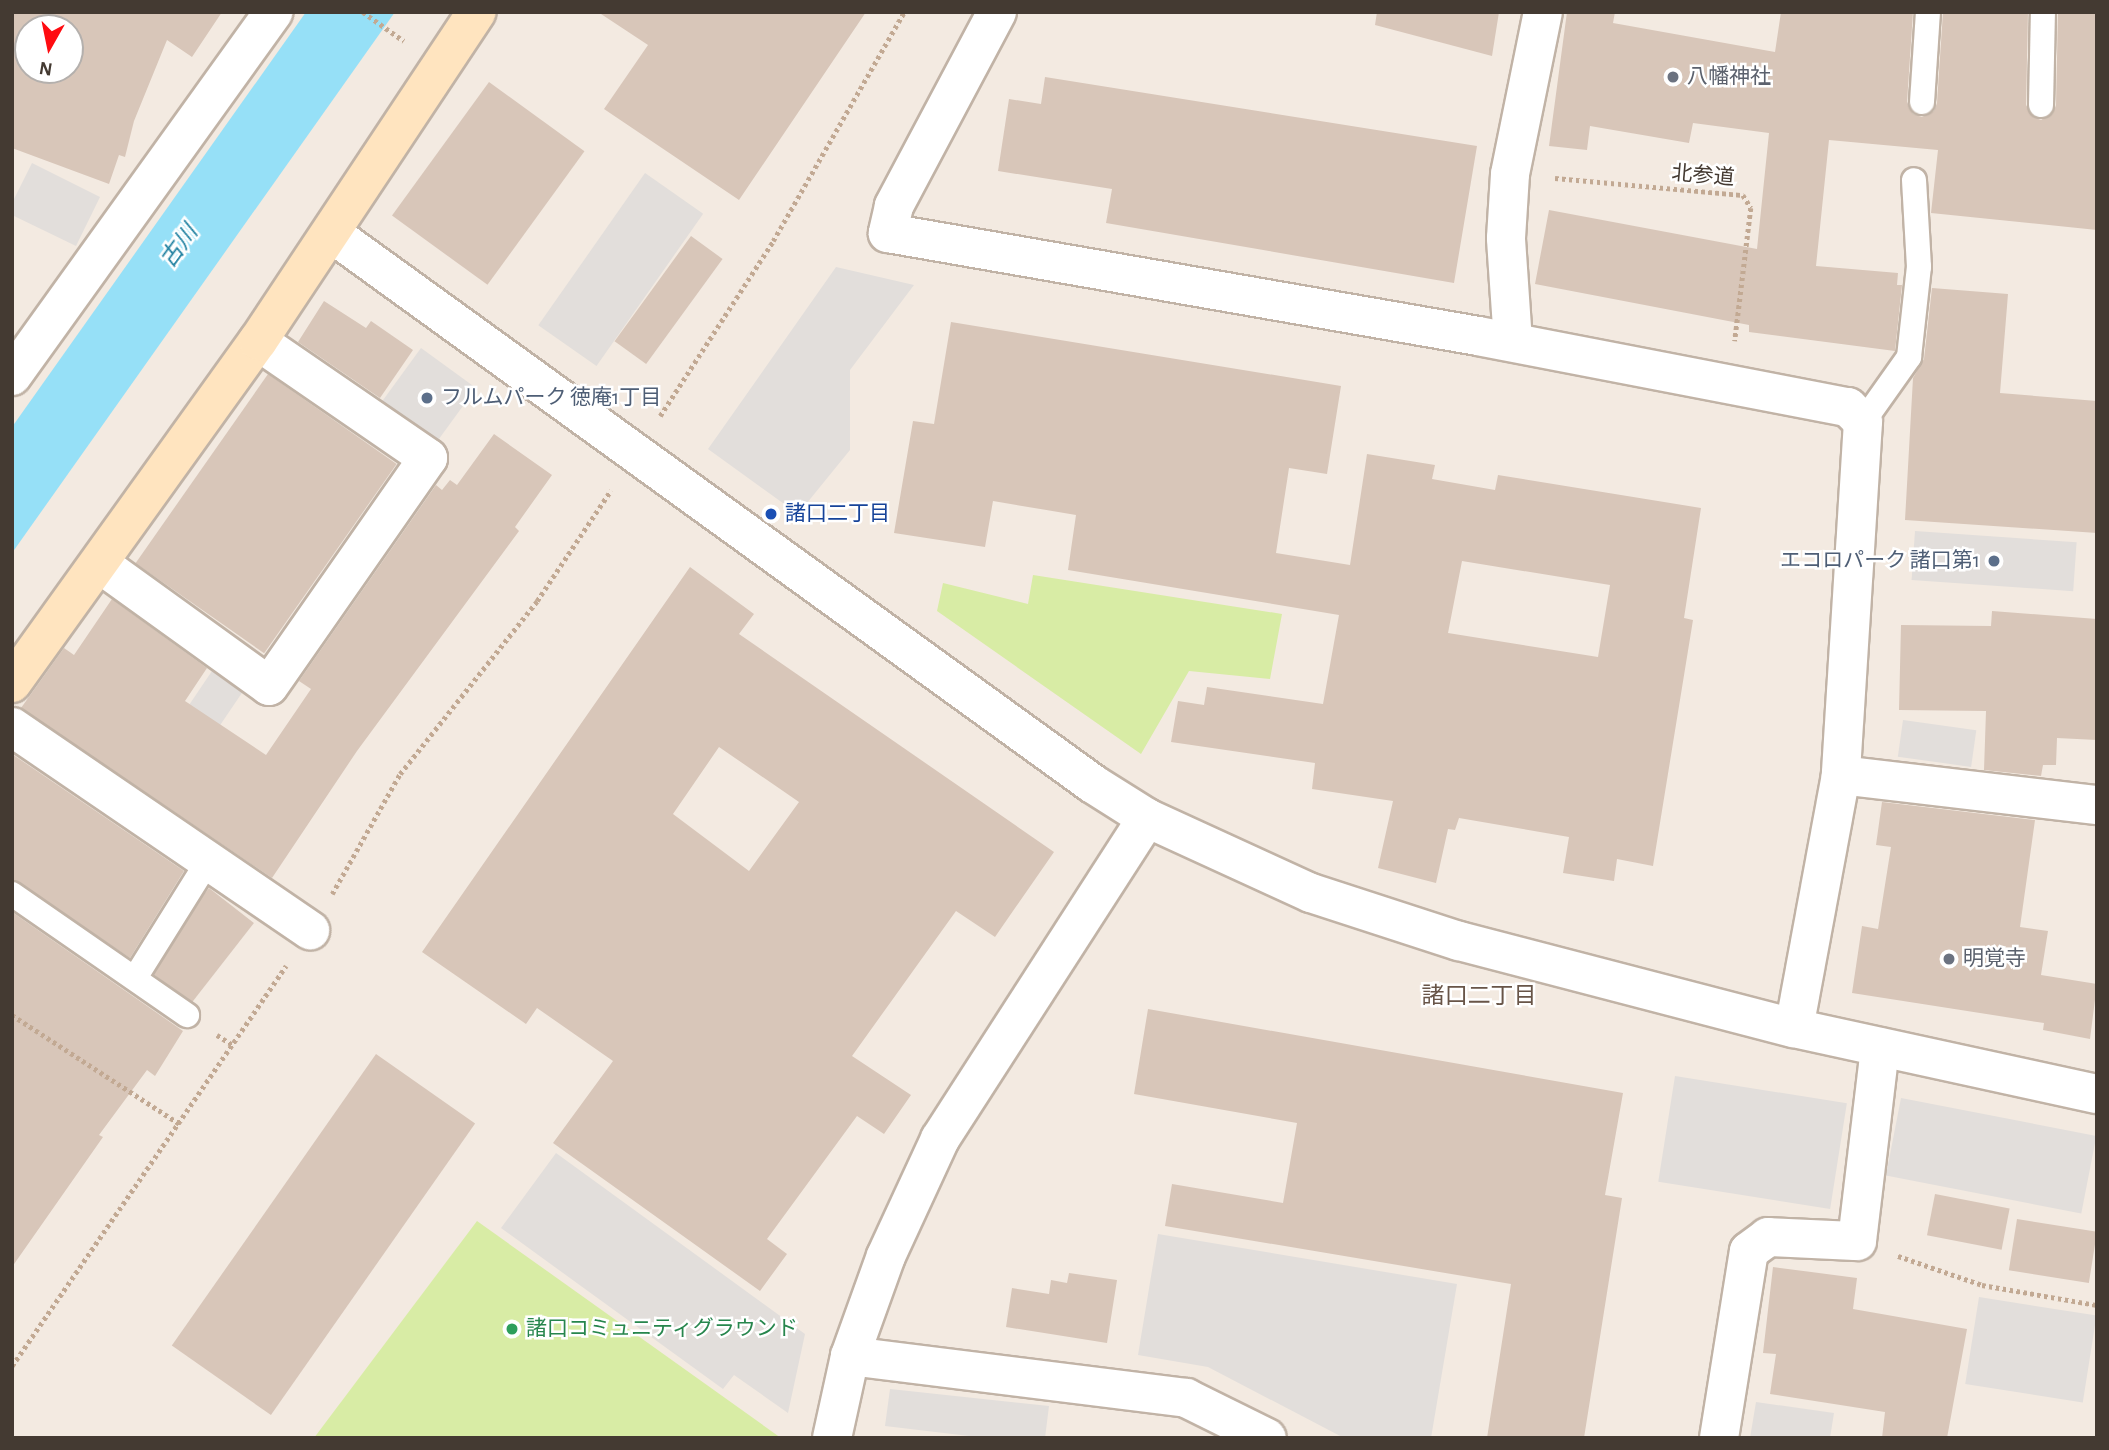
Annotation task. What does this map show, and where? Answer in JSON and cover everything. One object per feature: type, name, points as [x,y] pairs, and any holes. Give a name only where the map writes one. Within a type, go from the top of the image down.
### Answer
[{"type":"street","points":[[12,376],[274,12]]},
{"type":"street","points":[[12,683],[258,341],[439,65],[477,12]]},
{"type":"street","points":[[997,12],[894,206],[888,233],[1513,342],[1730,384],[1848,407],[1863,422],[1841,775],[1794,1028]]},
{"type":"street","points":[[1513,342],[1506,238],[1510,174],[1543,12]]},
{"type":"street","points":[[331,233],[1093,784],[1147,818],[1242,863],[1382,919],[1794,1028],[2097,1094]]},
{"type":"street","points":[[100,564],[269,686],[428,458],[258,341]]},
{"type":"street","points":[[12,727],[310,930]]},
{"type":"street","points":[[1841,775],[2097,805]]},
{"type":"street","points":[[832,1438],[850,1356],[905,1208],[940,1139],[1147,818]]},
{"type":"street","points":[[1719,1438],[1749,1251],[1768,1237],[1857,1241],[1880,1046]]},
{"type":"street","points":[[850,1356],[1186,1398],[1267,1438]]},
{"type":"lane","points":[[1922,102],[1928,12]]},
{"type":"lane","points":[[2041,105],[2043,12]]},
{"type":"lane","points":[[1863,422],[1909,357],[1919,267],[1914,180]]},
{"type":"lane","points":[[135,978],[208,861]]},
{"type":"lane","points":[[12,894],[187,1015]]},
{"type":"path","points":[[363,12],[439,65]]},
{"type":"path","points":[[12,1366],[180,1124],[310,930],[400,774],[537,601],[636,453],[773,241],[904,12]]},
{"type":"path","name":"北参道","points":[[1510,174],[1743,195],[1751,208],[1730,384]]},
{"type":"path","points":[[12,1015],[180,1124]]},
{"type":"path","points":[[1857,1241],[1982,1285],[2097,1305]]},
{"type":"green space","points":[[1033,575],[1282,614],[1270,679],[1189,671],[1141,754],[937,611],[943,583],[1028,604]]},
{"type":"green space","name":"諸口コミュニティグラウンド","points":[[477,1221],[781,1438],[314,1438]]},
{"type":"shaded area","points":[[32,163],[100,197],[76,246],[12,215],[12,203]]},
{"type":"shaded area","points":[[645,173],[703,214],[596,366],[538,325]]},
{"type":"shaded area","points":[[836,267],[914,285],[850,370],[850,450],[798,514],[708,449]]},
{"type":"shaded area","name":"フルムパーク 徳庵1丁目","points":[[421,348],[476,388],[433,448],[378,408]]},
{"type":"shaded area","name":"エコロパーク 諸口第1","points":[[1915,531],[2077,542],[2073,591],[1912,580]]},
{"type":"shaded area","points":[[212,671],[243,692],[196,761],[165,741]]},
{"type":"shaded area","points":[[1903,720],[1976,730],[1971,767],[1898,757]]},
{"type":"shaded area","points":[[1675,1076],[1847,1103],[1830,1209],[1658,1182]]},
{"type":"shaded area","points":[[1901,1098],[2096,1136],[2081,1214],[1886,1176]]},
{"type":"shaded area","points":[[556,1153],[805,1334],[788,1413],[734,1375],[723,1389],[501,1228]]},
{"type":"shaded area","points":[[1158,1234],[1457,1284],[1431,1438],[1344,1438],[1208,1367],[1138,1355]]},
{"type":"shaded area","points":[[1979,1297],[2097,1316],[2083,1403],[1965,1384]]},
{"type":"shaded area","points":[[890,1389],[1049,1406],[1045,1438],[986,1438],[885,1426]]},
{"type":"shaded area","points":[[1756,1402],[1834,1413],[1830,1438],[1750,1438]]},
{"type":"water","name":"古川","points":[[306,12],[395,12],[12,553],[12,427]]},
{"type":"building","points":[[12,12],[222,12],[192,57],[167,40],[134,121],[125,157],[119,155],[109,184],[12,148]]},
{"type":"building","points":[[598,12],[866,12],[739,200],[604,109],[648,45]]},
{"type":"building","points":[[1377,12],[1499,12],[1492,56],[1375,25]]},
{"type":"building","points":[[1567,12],[1615,12],[1613,23],[1775,52],[1781,12],[1913,12],[1907,102],[1913,114],[1922,117],[1934,111],[1937,103],[1943,12],[2028,12],[2026,105],[2033,117],[2041,120],[2053,113],[2056,105],[2058,12],[2097,12],[2097,230],[1931,213],[1938,150],[1829,140],[1816,266],[1898,273],[1897,285],[1902,285],[1895,351],[1749,332],[1749,325],[1535,284],[1549,210],[1757,249],[1769,133],[1693,123],[1689,143],[1590,126],[1587,150],[1549,146]]},
{"type":"building","points":[[1045,77],[1477,146],[1454,283],[1106,223],[1112,189],[998,171],[1009,99],[1041,104]]},
{"type":"building","points":[[489,82],[584,151],[487,285],[392,215]]},
{"type":"building","points":[[691,236],[723,259],[646,364],[615,341]]},
{"type":"building","points":[[1932,288],[2008,294],[2000,393],[2097,401],[2097,533],[1905,520],[1913,378],[1924,359]]},
{"type":"building","points":[[324,301],[366,328],[371,321],[413,350],[380,398],[298,342]]},
{"type":"building","points":[[951,322],[1341,386],[1327,474],[1289,468],[1276,553],[1350,565],[1367,454],[1435,465],[1432,479],[1495,490],[1498,475],[1701,508],[1684,618],[1693,620],[1653,866],[1617,859],[1614,881],[1563,873],[1569,837],[1459,818],[1455,830],[1448,829],[1436,883],[1378,868],[1393,801],[1312,789],[1315,763],[1171,742],[1178,701],[1204,705],[1207,687],[1323,704],[1339,615],[1068,570],[1076,515],[993,501],[985,547],[894,533],[913,421],[934,424]],"holes":[[[1462,561],[1610,585],[1598,657],[1448,633]]]},
{"type":"building","points":[[268,374],[397,464],[264,653],[136,563]]},
{"type":"building","points":[[494,434],[552,475],[515,527],[519,531],[357,751],[272,878],[21,708],[64,648],[74,655],[112,599],[207,668],[185,701],[266,755],[311,689],[299,681],[436,485],[442,490],[450,480],[457,485]]},
{"type":"building","points":[[690,567],[754,614],[739,634],[1054,852],[995,937],[956,911],[852,1056],[911,1095],[884,1134],[857,1116],[767,1239],[787,1254],[760,1291],[553,1143],[613,1061],[537,1008],[526,1024],[422,952]],"holes":[[[719,747],[799,802],[749,871],[673,814]]]},
{"type":"building","points":[[1992,611],[2097,619],[2097,740],[2057,738],[2056,765],[2043,765],[2041,776],[1984,770],[1986,711],[1899,710],[1901,625],[1991,626]]},
{"type":"building","points":[[12,754],[184,871],[130,958],[12,879]]},
{"type":"building","points":[[1882,802],[2035,820],[2020,927],[2048,931],[2041,975],[2097,984],[2090,1039],[2043,1030],[2044,1023],[1852,993],[1862,926],[1878,929],[1891,847],[1876,845]]},
{"type":"building","points":[[209,888],[254,923],[191,1003],[146,968]]},
{"type":"building","points":[[12,912],[183,1031],[155,1076],[147,1070],[99,1135],[103,1137],[12,1267]]},
{"type":"building","points":[[1148,1009],[1623,1093],[1605,1195],[1622,1198],[1584,1438],[1487,1438],[1511,1284],[1165,1226],[1172,1184],[1283,1203],[1297,1123],[1134,1094]]},
{"type":"building","points":[[376,1054],[475,1123],[271,1415],[172,1346]]},
{"type":"building","points":[[1935,1194],[2010,1209],[2002,1250],[1927,1235]]},
{"type":"building","points":[[2017,1219],[2097,1232],[2089,1283],[2009,1270]]},
{"type":"building","points":[[1773,1267],[1857,1278],[1853,1309],[1967,1329],[1947,1438],[1882,1438],[1885,1412],[1770,1394],[1776,1354],[1763,1353]]},
{"type":"building","points":[[1069,1273],[1117,1280],[1107,1343],[1006,1327],[1012,1288],[1049,1294],[1051,1280],[1067,1283]]},
{"type":"place","name":"八幡神社","points":[[1673,77]]},
{"type":"place","name":"フルムパーク 徳庵1丁目","points":[[427,398]]},
{"type":"place","name":"諸口二丁目","points":[[771,514]]},
{"type":"place","name":"エコロパーク 諸口第1","points":[[1994,561]]},
{"type":"place","name":"明覚寺","points":[[1949,959]]},
{"type":"place","name":"諸口コミュニティグラウンド","points":[[512,1329]]},
{"type":"district","name":"諸口二丁目","points":[[1479,997]]}]
